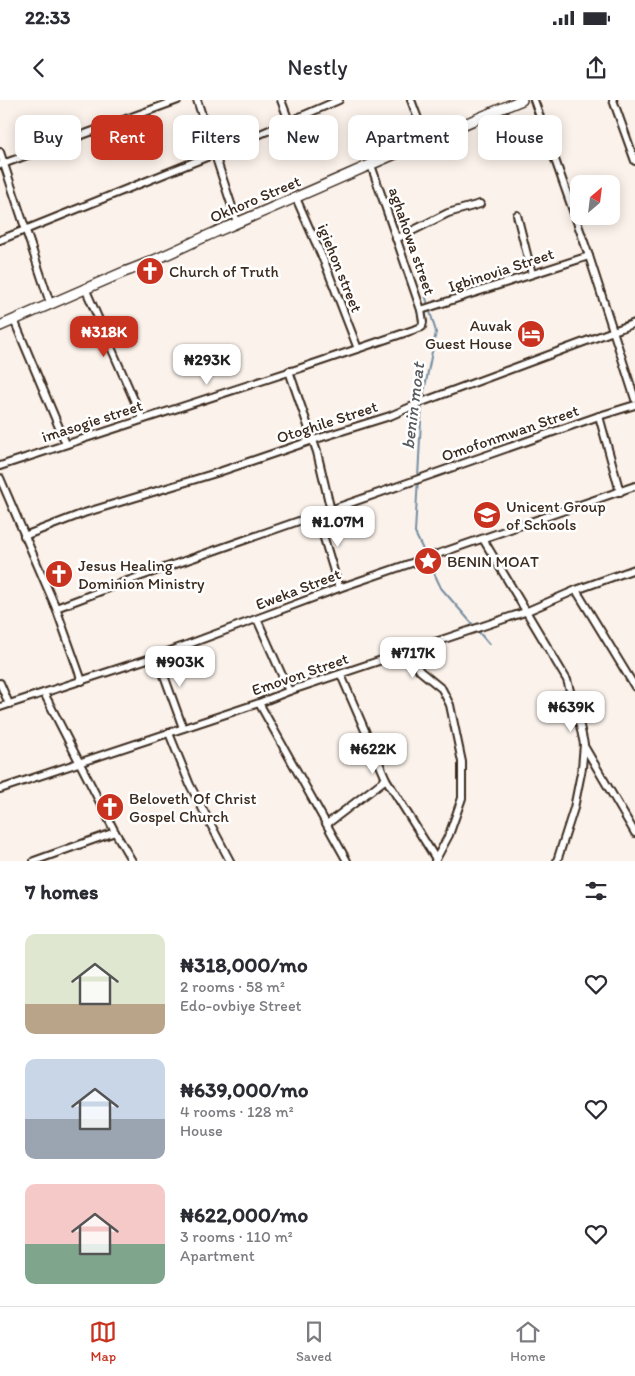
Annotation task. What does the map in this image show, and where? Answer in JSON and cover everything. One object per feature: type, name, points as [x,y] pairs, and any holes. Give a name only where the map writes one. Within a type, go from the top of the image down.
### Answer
[{"type":"street","points":[[2,164],[178,100]]},
{"type":"street","points":[[197,100],[202,115]]},
{"type":"street","points":[[281,100],[287,115]]},
{"type":"street","points":[[303,115],[338,100]]},
{"type":"street","points":[[411,100],[417,115]]},
{"type":"street","name":"Okhoro Street","points":[[468,122],[522,100]]},
{"type":"street","points":[[534,100],[589,256],[635,399]]},
{"type":"street","points":[[613,100],[635,161]]},
{"type":"street","points":[[0,152],[2,164],[50,304]]},
{"type":"street","points":[[0,240],[199,160]]},
{"type":"street","points":[[216,160],[238,222]]},
{"type":"street","name":"Okhoro Street","points":[[0,326],[382,160]]},
{"type":"street","name":"aghahowa street","points":[[371,165],[421,310],[422,327]]},
{"type":"street","name":"igiehon street","points":[[296,198],[326,266],[358,349]]},
{"type":"street","points":[[396,238],[448,213],[480,204]]},
{"type":"street","points":[[516,215],[532,274]]},
{"type":"street","name":"Igbinovia Street","points":[[421,310],[589,256]]},
{"type":"street","points":[[85,288],[142,418]]},
{"type":"street","points":[[14,320],[66,444]]},
{"type":"street","name":"Otoghile Street","points":[[24,536],[84,512],[216,473],[390,416],[422,402],[635,323]]},
{"type":"street","name":"imasogie street","points":[[0,466],[422,327]]},
{"type":"street","points":[[289,371],[317,452],[331,511]]},
{"type":"street","name":"Omofonmwan Street","points":[[56,608],[599,416],[635,405]]},
{"type":"street","points":[[599,416],[620,492]]},
{"type":"street","points":[[0,478],[56,608],[82,681]]},
{"type":"street","name":"Eweka Street","points":[[0,707],[157,656],[339,588],[635,486]]},
{"type":"street","points":[[317,515],[339,588]]},
{"type":"street","points":[[483,539],[567,680],[580,726],[584,744],[582,768],[574,808],[557,861]]},
{"type":"street","name":"Emovon Street","points":[[0,789],[525,612],[576,590],[635,569]]},
{"type":"street","points":[[576,590],[635,687]]},
{"type":"street","points":[[257,619],[289,691]]},
{"type":"street","points":[[341,675],[386,779],[435,860],[449,835],[462,798],[462,762],[450,705],[442,689],[416,666],[410,651]]},
{"type":"street","points":[[157,656],[183,728]]},
{"type":"street","points":[[0,683],[9,704]]},
{"type":"street","points":[[44,693],[115,832],[132,861]]},
{"type":"street","points":[[259,703],[347,861]]},
{"type":"street","points":[[169,733],[190,785],[230,861]]},
{"type":"street","points":[[584,744],[635,832]]},
{"type":"street","points":[[327,824],[386,779]]},
{"type":"street","points":[[34,861],[115,832]]},
{"type":"waterway","name":"benin moat","points":[[426,556],[415,533],[422,402],[436,332],[426,298],[427,284]]},
{"type":"waterway","points":[[428,560],[441,588],[475,627]]},
{"type":"waterway","points":[[478,631],[489,644]]},
{"type":"place","name":"Church of Truth","points":[[150,271]]},
{"type":"place","name":"Auvak Guest House","points":[[531,334]]},
{"type":"place","name":"Unicent Group of Schools","points":[[487,515]]},
{"type":"place","name":"BENIN MOAT","points":[[428,561]]},
{"type":"place","name":"Jesus Healing Dominion Ministry","points":[[59,574]]},
{"type":"place","name":"Beloveth Of Christ Gospel Church","points":[[110,807]]}]
